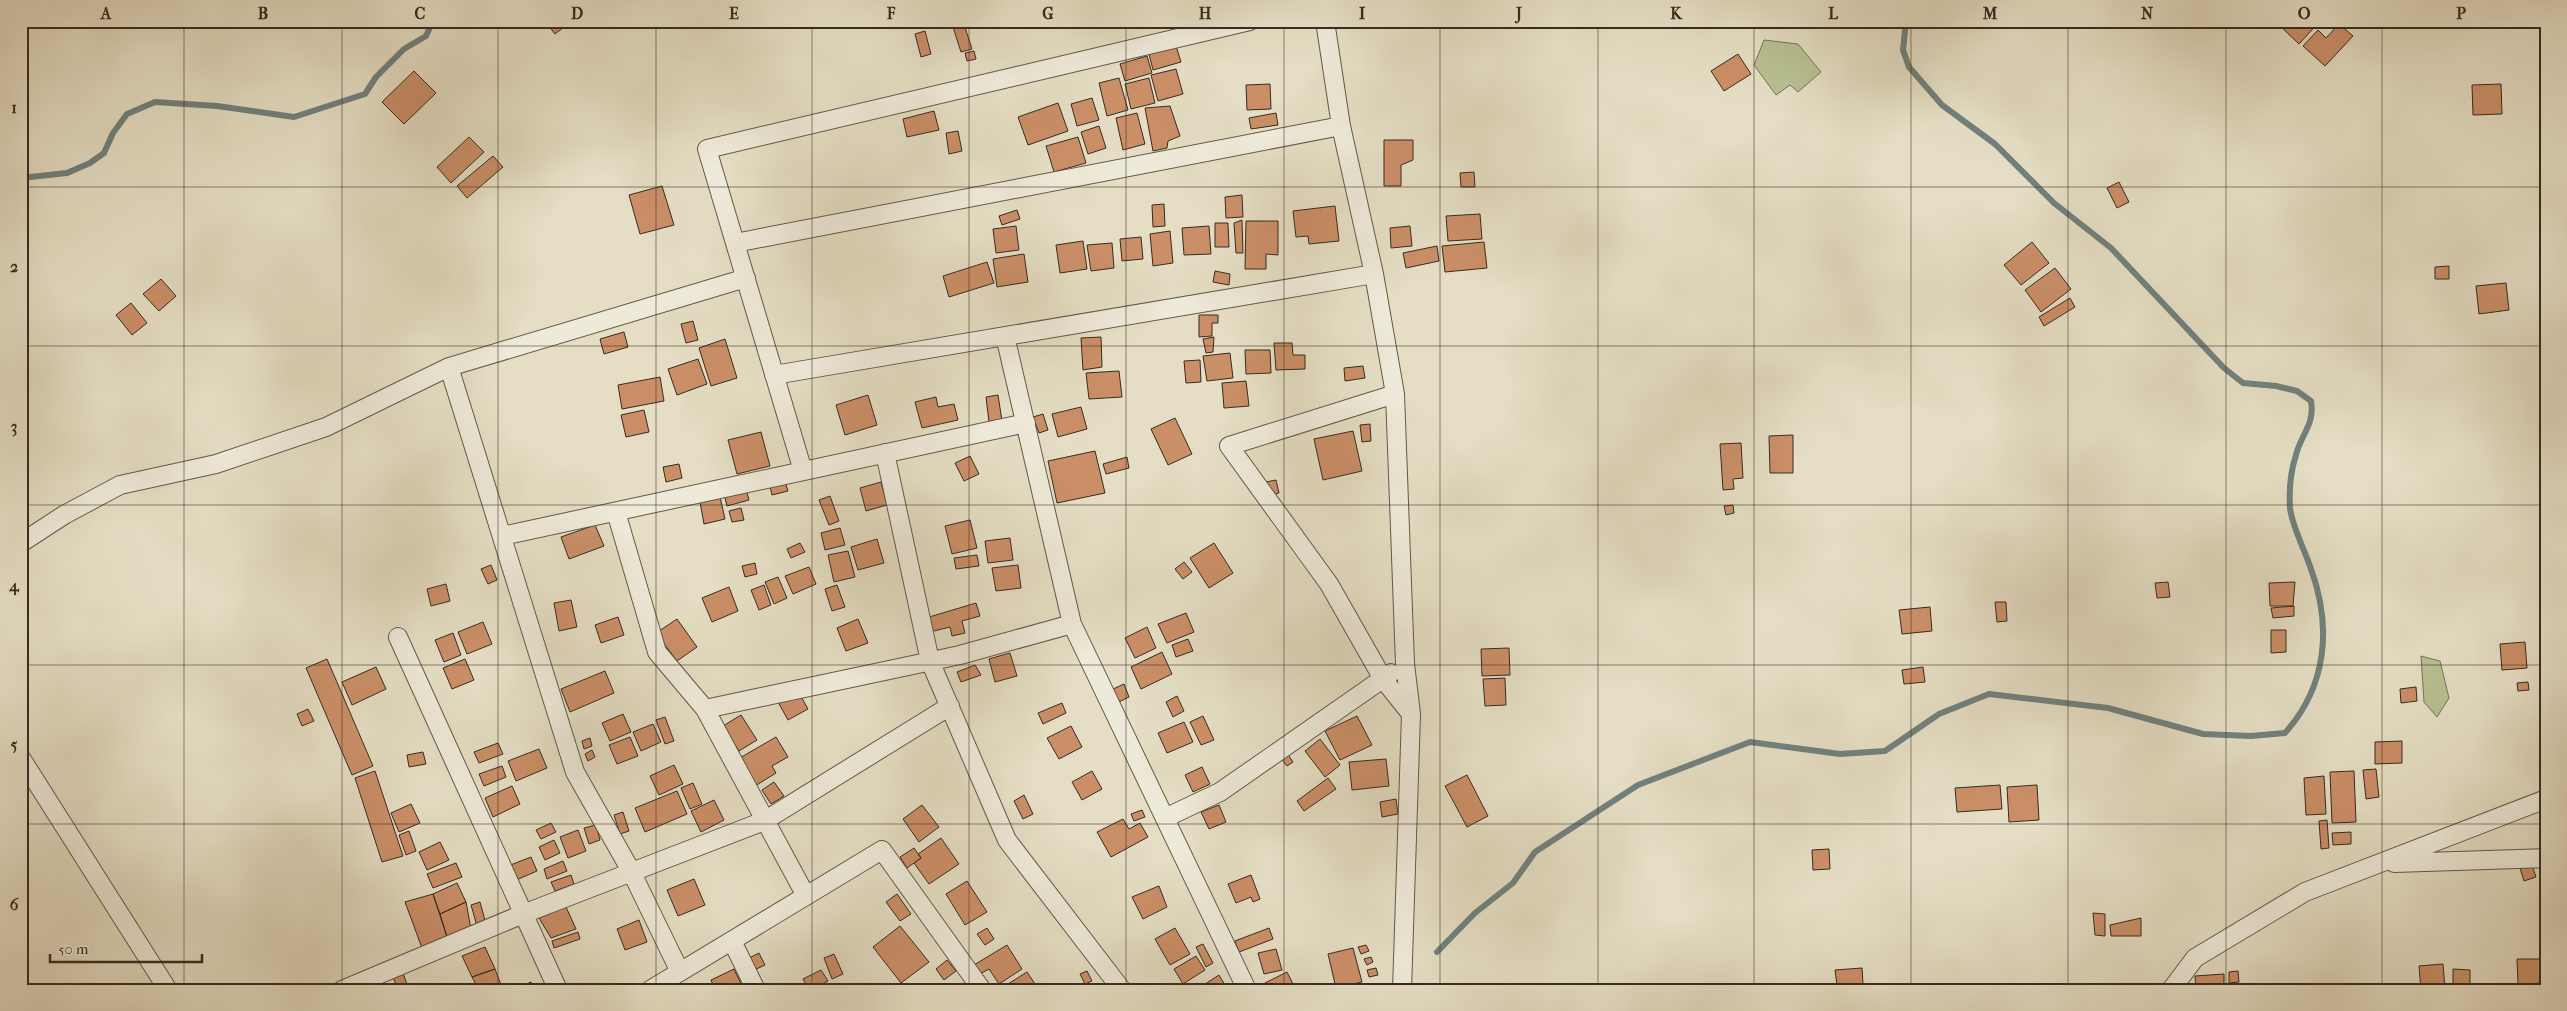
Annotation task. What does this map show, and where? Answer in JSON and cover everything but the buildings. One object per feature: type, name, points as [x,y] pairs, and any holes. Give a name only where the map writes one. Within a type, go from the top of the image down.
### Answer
[{"type":"street","points":[[803,471],[707,149],[1250,21]]},
{"type":"street","points":[[1325,21],[1341,126],[1374,274],[1395,394],[1405,664],[1411,714],[1402,990]]},
{"type":"street","points":[[735,243],[1341,126]]},
{"type":"street","points":[[774,375],[1374,274]]},
{"type":"street","points":[[21,544],[64,515],[120,485],[216,464],[326,427],[450,367],[746,278]]},
{"type":"street","points":[[1005,336],[1072,624],[1246,990]]},
{"type":"street","points":[[450,367],[575,772],[630,872],[680,972]]},
{"type":"street","points":[[1395,394],[1229,446],[1329,584],[1383,678],[1411,714]]},
{"type":"street","points":[[502,536],[1026,423]]},
{"type":"street","points":[[886,454],[930,661],[1007,840],[1122,990]]},
{"type":"street","points":[[616,512],[657,652],[705,709],[806,896]]},
{"type":"street","points":[[705,709],[930,661],[1072,624]]},
{"type":"street","points":[[398,636],[558,990]]},
{"type":"street","points":[[1165,818],[1220,792],[1405,664]]},
{"type":"street","points":[[342,990],[524,914],[764,821],[950,706]]},
{"type":"street","points":[[21,758],[168,990]]},
{"type":"street","points":[[2171,990],[2195,958],[2305,892],[2546,799]]},
{"type":"street","points":[[650,990],[882,850],[982,990]]},
{"type":"street","points":[[2378,863],[2546,858]]},
{"type":"street","points":[[732,941],[756,990]]},
{"type":"green space","points":[[1764,40],[1798,44],[1821,72],[1798,92],[1790,85],[1776,95],[1754,65]]},
{"type":"green space","points":[[2421,656],[2440,661],[2449,698],[2437,717],[2424,702]]},
{"type":"waterway","points":[[21,178],[67,173],[90,163],[104,153],[113,133],[127,114],[155,102],[217,106],[294,117],[365,94],[376,77],[404,49],[426,36],[433,21]]},
{"type":"waterway","points":[[1437,952],[1475,913],[1513,883],[1535,852],[1638,785],[1750,742],[1840,754],[1885,751],[1939,714],[1989,694],[2108,708],[2203,734],[2251,736],[2285,733],[2299,715],[2310,696],[2322,655],[2322,612],[2311,569],[2293,523],[2290,501],[2293,467],[2298,448],[2311,417],[2311,401],[2297,391],[2276,386],[2243,383],[2224,368],[2111,248],[2054,203],[1995,144],[1942,105],[1909,67],[1903,50],[1906,21]]}]
